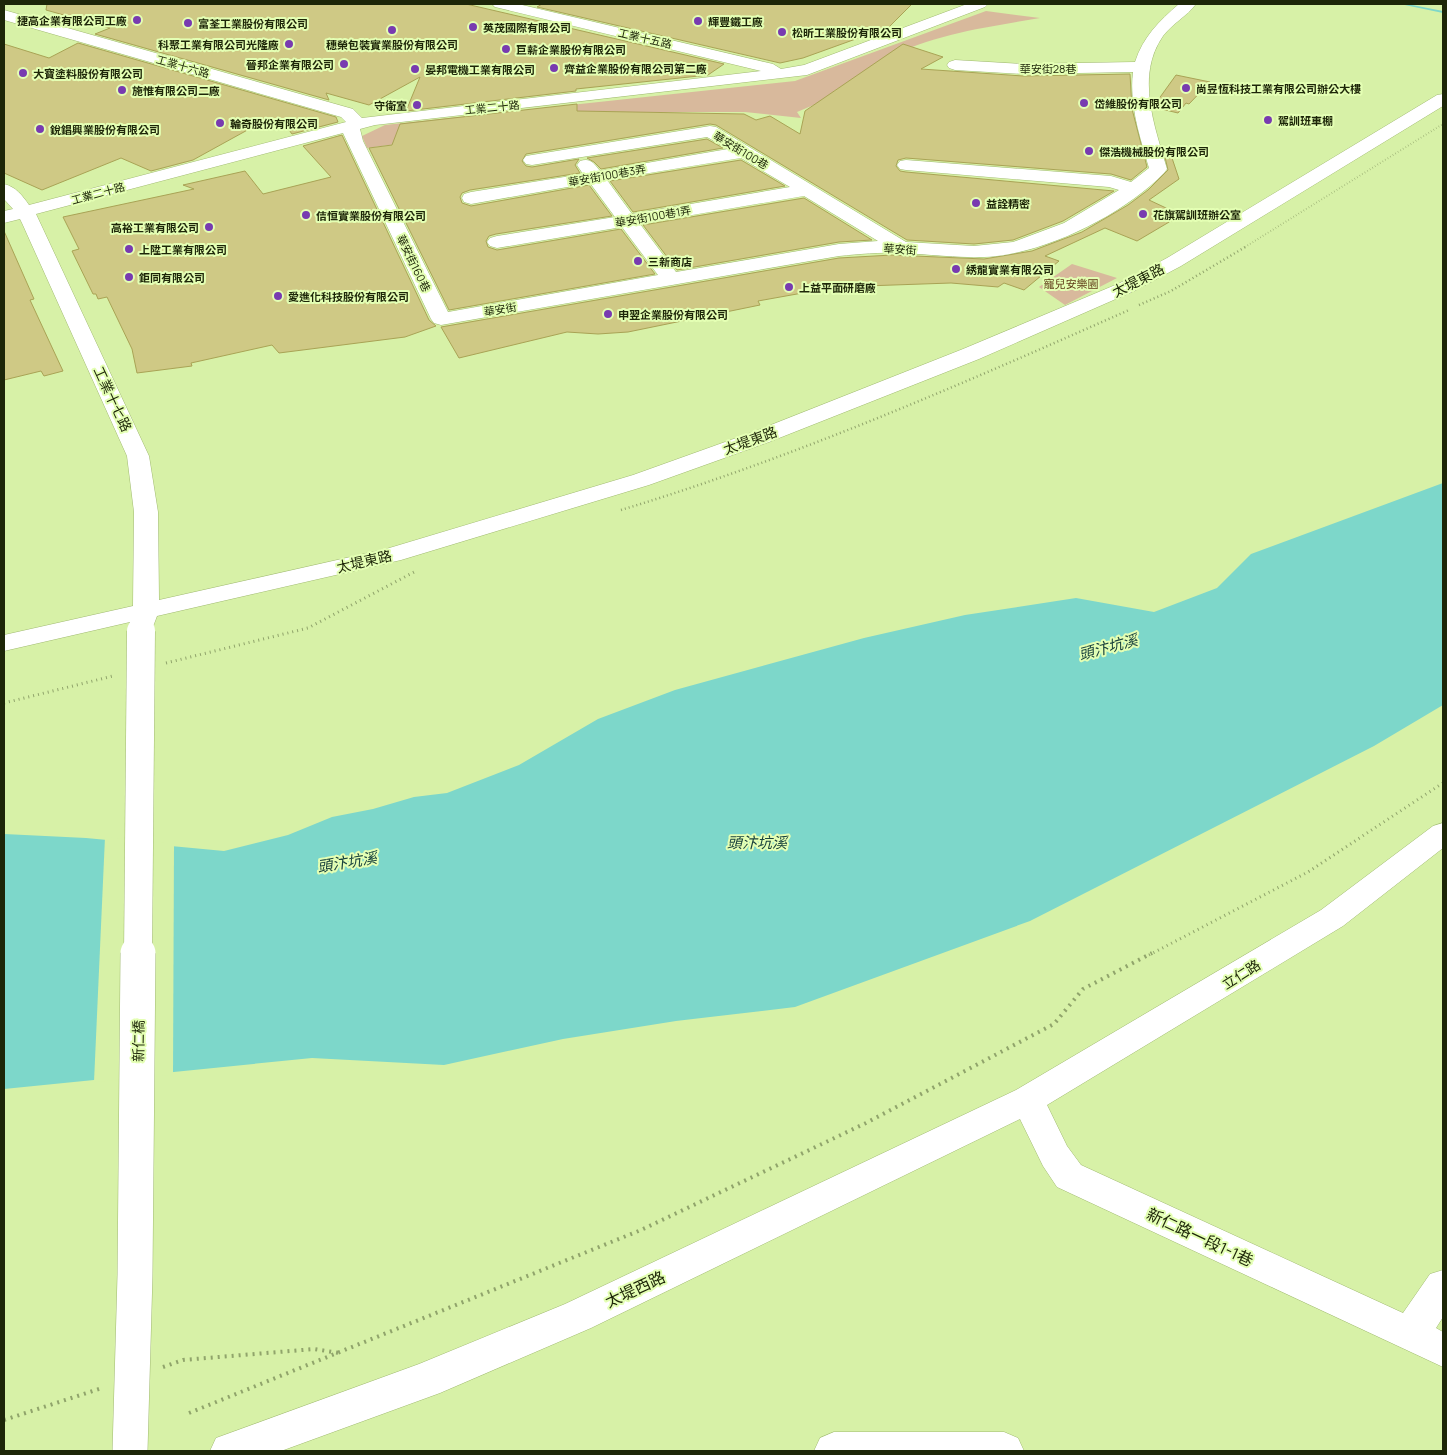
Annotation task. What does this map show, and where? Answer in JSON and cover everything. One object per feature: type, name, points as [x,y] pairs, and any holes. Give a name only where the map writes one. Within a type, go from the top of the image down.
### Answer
[{"type":"street","name":"工業十五路","points":[[500,4],[789,73]]},
{"type":"street","name":"工業二十路","points":[[4,218],[354,124],[400,116],[806,70],[980,4]]},
{"type":"street","name":"華安街","points":[[441,318],[839,250],[900,247],[968,252],[1020,246],[1064,230],[1095,215],[1158,169],[1143,111],[1141,67],[1145,54],[1156,34],[1188,4]]},
{"type":"street","name":"工業十六路","points":[[4,16],[347,113],[354,124]]},
{"type":"street","name":"華安街28巷","points":[[955,65],[1022,69],[1141,67]]},
{"type":"street","name":"太堤東路","points":[[4,643],[144,620],[392,555],[641,480],[770,433],[962,358],[1127,287],[1166,266],[1443,99]]},
{"type":"street","name":"華安街160巷","points":[[354,124],[354,141],[441,318]]},
{"type":"street","name":"華安街100巷","points":[[532,160],[710,131],[900,247]]},
{"type":"street","name":"華安街100巷3弄","points":[[471,198],[744,152]]},
{"type":"street","points":[[578,153],[672,280]]},
{"type":"street","points":[[906,165],[1111,182],[1133,189]]},
{"type":"street","name":"工業十七路","points":[[4,190],[15,198],[25,211],[138,456],[146,512],[144,620]]},
{"type":"street","name":"華安街100巷1弄","points":[[497,242],[808,190]]},
{"type":"street","name":"新仁橋","points":[[130,1451],[144,620]]},
{"type":"street","name":"立仁路","points":[[1028,1100],[1200,999],[1332,918],[1443,833]]},
{"type":"street","name":"新仁路一段1-1巷","points":[[1028,1100],[1055,1156],[1069,1176],[1443,1350]]},
{"type":"street","name":"太堤西路","points":[[230,1451],[426,1380],[578,1316],[1028,1100]]},
{"type":"street","points":[[1410,1335],[1443,1286]]},
{"type":"street","points":[[834,1451],[1004,1451]]},
{"type":"path","points":[[189,1413],[641,1230],[866,1123],[1054,1024],[1083,989],[1308,872],[1443,783]]},
{"type":"path","points":[[183,1360],[314,1349],[340,1353]]},
{"type":"path","points":[[4,1420],[71,1399]]},
{"type":"green space","points":[[986,11],[1040,18],[962,32],[905,50],[880,62],[834,91],[828,99],[797,112],[801,118],[745,112],[659,112],[613,115],[367,148],[362,136],[385,125],[795,81]]},
{"type":"green space","name":"寵兒安樂園","points":[[1072,264],[1117,278],[1065,305],[1039,287]]},
{"type":"water","name":"頭汴坑溪","points":[[1443,483],[1443,705],[1374,746],[1030,921],[795,1007],[676,1021],[563,1039],[444,1065],[312,1058],[4,1089],[4,834],[86,838],[224,851],[288,835],[332,817],[373,809],[414,797],[447,793],[519,765],[598,719],[675,690],[864,638],[965,615],[1076,598],[1154,612],[1217,588],[1251,554]]},
{"type":"pier","points":[[105,837],[174,844],[173,1075],[94,1082]]},
{"type":"building","points":[[47,4],[466,4],[724,64],[708,75],[576,89],[576,91],[406,111],[420,77],[369,105],[326,93],[329,100],[95,34],[110,28],[46,10]]},
{"type":"building","points":[[542,4],[912,4],[889,27],[803,58],[780,63],[537,7]]},
{"type":"building","points":[[78,43],[336,117],[338,122],[292,134],[289,130],[262,122],[193,160],[151,171],[121,158],[42,190],[4,173],[4,44],[49,58]]},
{"type":"building","points":[[903,44],[943,57],[921,69],[1023,76],[1130,74],[1132,109],[1147,167],[1131,180],[1111,174],[906,158],[898,160],[896,166],[900,171],[906,172],[1114,191],[1063,221],[1013,240],[974,244],[907,240],[716,125],[710,124],[526,154],[522,161],[526,166],[532,167],[579,159],[575,165],[580,173],[470,190],[462,193],[460,197],[462,203],[471,206],[589,185],[612,216],[496,234],[489,236],[486,241],[488,247],[497,250],[621,229],[655,274],[449,310],[369,148],[392,145],[400,124],[577,104],[577,111],[744,114],[756,120],[770,116],[800,134],[805,111]]},
{"type":"building","name":"尚昱恆科技工業有限公司辦公大樓","points":[[1176,75],[1210,82],[1189,104],[1186,103],[1178,113],[1153,107]]},
{"type":"building","points":[[342,135],[429,320],[436,326],[405,337],[279,353],[272,345],[191,363],[192,366],[137,373],[132,349],[107,297],[98,299],[96,294],[93,294],[72,251],[79,249],[63,217],[194,189],[183,185],[245,171],[263,194],[331,177],[303,146]]},
{"type":"building","points":[[707,139],[723,148],[601,169],[587,158]]},
{"type":"building","points":[[1163,149],[1169,149],[1179,179],[1149,200],[1181,215],[1137,241],[1105,228],[1045,256],[1059,261],[1024,290],[1004,283],[998,287],[951,283],[836,287],[758,301],[760,305],[628,332],[598,334],[567,332],[459,358],[441,327],[839,258],[892,255],[984,259],[1032,251],[1082,232],[1128,205],[1148,190],[1168,170]]},
{"type":"building","points":[[741,160],[785,186],[633,212],[610,181]]},
{"type":"building","points":[[804,198],[872,240],[839,242],[677,270],[643,225]]},
{"type":"building","points":[[4,231],[34,299],[30,300],[63,371],[44,376],[41,371],[4,380]]},
{"type":"waterway","points":[[1402,4],[1443,12]]},
{"type":"place","name":"捷高企業有限公司工廠","points":[[137,20]]},
{"type":"place","name":"輝豐鐵工廠","points":[[698,21]]},
{"type":"place","name":"富荃工業股份有限公司","points":[[188,23]]},
{"type":"place","name":"英茂國際有限公司","points":[[473,27]]},
{"type":"place","name":"穗榮包裝實業股份有限公司","points":[[392,30]]},
{"type":"place","name":"松昕工業股份有限公司","points":[[782,32]]},
{"type":"place","name":"科聚工業有限公司光隆廠","points":[[289,44]]},
{"type":"place","name":"巨薪企業股份有限公司","points":[[506,49]]},
{"type":"place","name":"晉邦企業有限公司","points":[[344,64]]},
{"type":"place","name":"齊益企業股份有限公司第二廠","points":[[554,68]]},
{"type":"place","name":"晏邦電機工業有限公司","points":[[415,69]]},
{"type":"place","name":"大寶塗料股份有限公司","points":[[23,73]]},
{"type":"place","name":"尚昱恆科技工業有限公司辦公大樓","points":[[1186,88]]},
{"type":"place","name":"施惟有限公司二廠","points":[[122,90]]},
{"type":"place","name":"岱維股份有限公司","points":[[1084,103]]},
{"type":"place","name":"守衛室","points":[[417,105]]},
{"type":"place","name":"駕訓班車棚","points":[[1268,120]]},
{"type":"place","name":"輪奇股份有限公司","points":[[220,123]]},
{"type":"place","name":"銳錩興業股份有限公司","points":[[40,129]]},
{"type":"place","name":"傑浩機械股份有限公司","points":[[1089,151]]},
{"type":"place","name":"益詮精密","points":[[976,203]]},
{"type":"place","name":"花旗駕訓班辦公室","points":[[1143,214]]},
{"type":"place","name":"佶恒實業股份有限公司","points":[[306,215]]},
{"type":"place","name":"高裕工業有限公司","points":[[209,227]]},
{"type":"place","name":"上陞工業有限公司","points":[[129,249]]},
{"type":"place","name":"三新商店","points":[[638,261]]},
{"type":"place","name":"綉龍實業有限公司","points":[[956,269]]},
{"type":"place","name":"鉅同有限公司","points":[[129,277]]},
{"type":"place","name":"上益平面研磨廠","points":[[789,287]]},
{"type":"place","name":"愛進化科技股份有限公司","points":[[278,296]]},
{"type":"place","name":"申翌企業股份有限公司","points":[[608,314]]}]
